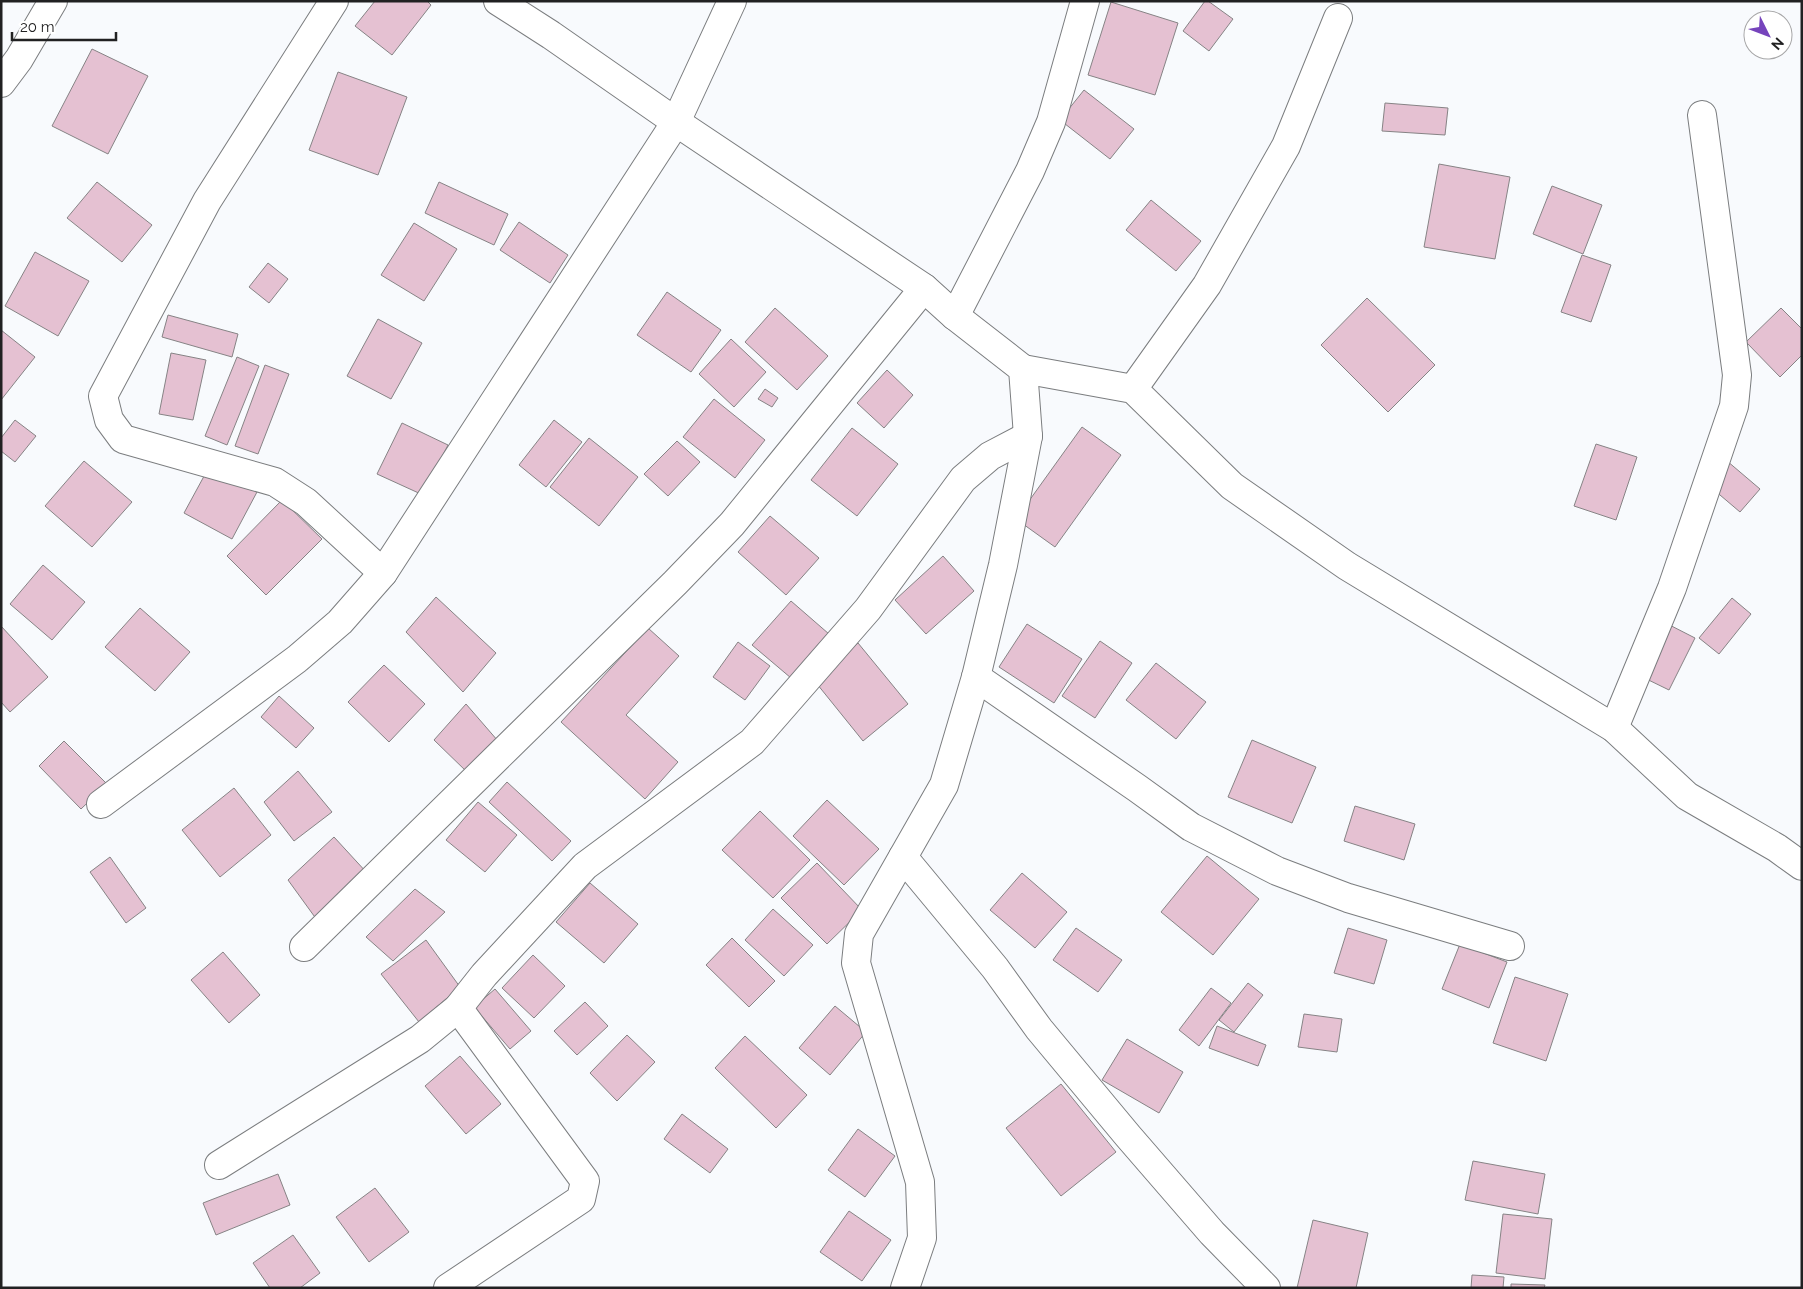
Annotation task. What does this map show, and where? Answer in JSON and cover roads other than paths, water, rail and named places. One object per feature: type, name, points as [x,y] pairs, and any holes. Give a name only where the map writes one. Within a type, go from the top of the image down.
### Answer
[{"type":"street","points":[[1,83],[19,59],[53,1]]},
{"type":"street","points":[[334,1],[207,201],[103,396],[109,420],[123,439],[275,482],[306,502],[383,573]]},
{"type":"street","points":[[498,1],[924,288],[955,316],[1023,369],[1133,389],[1225,480],[1240,492],[1348,566],[1614,728],[1687,796],[1777,848],[1802,866]]},
{"type":"street","points":[[101,804],[297,659],[340,622],[383,573],[676,122],[732,1]]},
{"type":"street","points":[[955,316],[1030,171],[1051,122],[1085,1]]},
{"type":"street","points":[[1133,389],[1208,285],[1286,146],[1338,18]]},
{"type":"street","points":[[1614,728],[1672,588],[1734,406],[1737,375],[1702,115]]},
{"type":"street","points":[[304,947],[675,583],[732,524],[924,288]]},
{"type":"street","points":[[906,1287],[922,1238],[920,1182],[856,963],[860,934],[944,785],[976,677],[1003,565],[1028,436],[1023,369]]},
{"type":"street","points":[[219,1165],[420,1039],[458,1008],[484,975],[585,866],[752,742],[868,610],[963,479],[990,456],[1028,436]]},
{"type":"street","points":[[976,677],[1191,827],[1277,871],[1348,898],[1510,946]]},
{"type":"street","points":[[903,857],[995,968],[1039,1029],[1128,1136],[1212,1233],[1266,1288]]},
{"type":"street","points":[[448,1288],[581,1199],[585,1181],[458,1008]]}]
